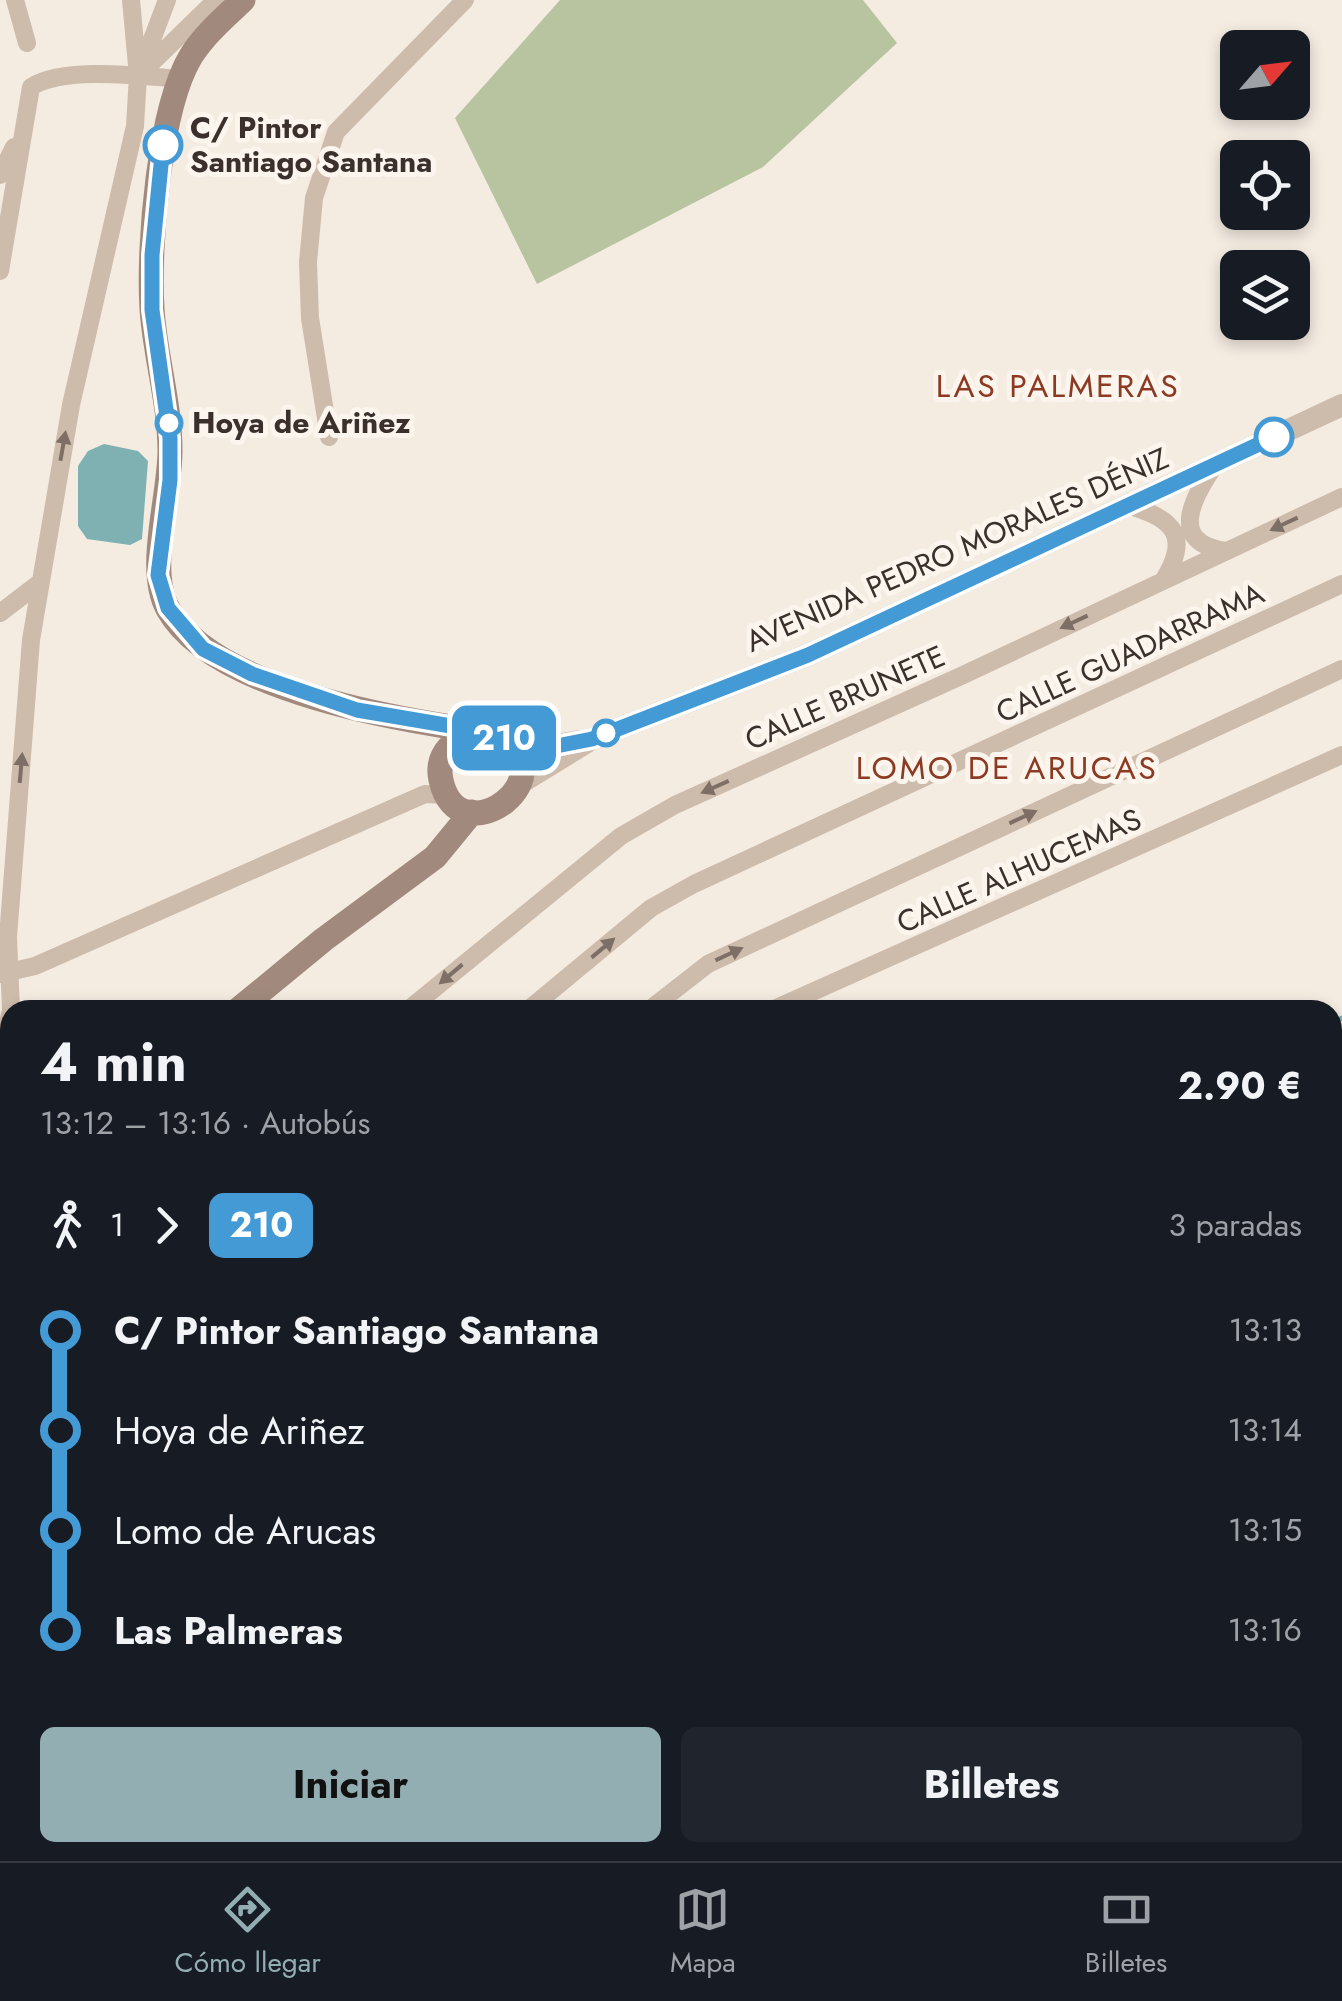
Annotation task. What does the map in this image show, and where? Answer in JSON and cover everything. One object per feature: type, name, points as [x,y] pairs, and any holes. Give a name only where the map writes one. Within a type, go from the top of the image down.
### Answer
[{"type":"main road","points":[[243,0],[190,57],[166,129],[160,161],[152,310],[170,438],[170,480],[158,575],[168,608],[203,649],[252,674],[357,710],[486,732],[509,743],[516,752],[520,784],[506,804],[484,813],[447,790],[431,738],[403,719]]},
{"type":"main road","points":[[249,1000],[450,842],[447,790],[456,740],[486,732]]},
{"type":"street","points":[[15,0],[27,43]]},
{"type":"street","points":[[8,1000],[4,972],[38,584],[71,405],[135,126],[138,76],[131,0]]},
{"type":"street","points":[[138,76],[167,0]]},
{"type":"street","points":[[138,76],[216,0]]},
{"type":"street","points":[[328,436],[310,318],[308,262],[314,198],[336,132],[465,0]]},
{"type":"street","points":[[0,270],[30,86],[46,77],[138,76],[181,80]]},
{"type":"street","points":[[135,126],[166,129]]},
{"type":"street","points":[[0,175],[21,133]]},
{"type":"street","points":[[130,157],[160,161]]},
{"type":"street","name":"AVENIDA PEDRO MORALES DÉNIZ","points":[[592,739],[808,655],[1342,405]]},
{"type":"street","points":[[1215,465],[1194,495],[1188,520],[1196,539],[1208,549],[1226,551]]},
{"type":"street","name":"CALLE BRUNETE","points":[[420,1000],[620,836],[662,813],[1342,497]]},
{"type":"street","points":[[1130,506],[1155,513],[1168,523],[1177,539],[1176,560],[1163,581]]},
{"type":"street","points":[[0,614],[38,584]]},
{"type":"street","name":"CALLE GUADARRAMA","points":[[540,1000],[651,908],[694,884],[1342,584]]},
{"type":"street","points":[[662,1000],[708,964],[1342,669]]},
{"type":"street","points":[[486,732],[536,750],[592,739]]},
{"type":"street","points":[[520,784],[592,739]]},
{"type":"street","name":"CALLE ALHUCEMAS","points":[[796,1000],[1342,755]]},
{"type":"street","points":[[4,972],[35,966],[447,790]]},
{"type":"green space","points":[[560,0],[863,0],[897,43],[763,167],[537,284],[455,118]]},
{"type":"water","points":[[104,444],[138,451],[148,461],[142,539],[130,545],[87,539],[78,526],[78,466],[88,451]]},
{"type":"bus line","name":"210","points":[[163,145],[152,255],[152,310],[170,438],[170,480],[158,575],[168,608],[203,649],[252,674],[357,710],[492,733],[536,750],[592,739],[808,655],[1274,437]]},
{"type":"place","name":"C/ Pintor Santiago Santana","points":[[163,145]]},
{"type":"place","name":"Hoya de Ariñez","points":[[169,423]]},
{"type":"district","name":"LAS PALMERAS","points":[[1058,386]]},
{"type":"district","name":"LOMO DE ARUCAS","points":[[1007,768]]}]
